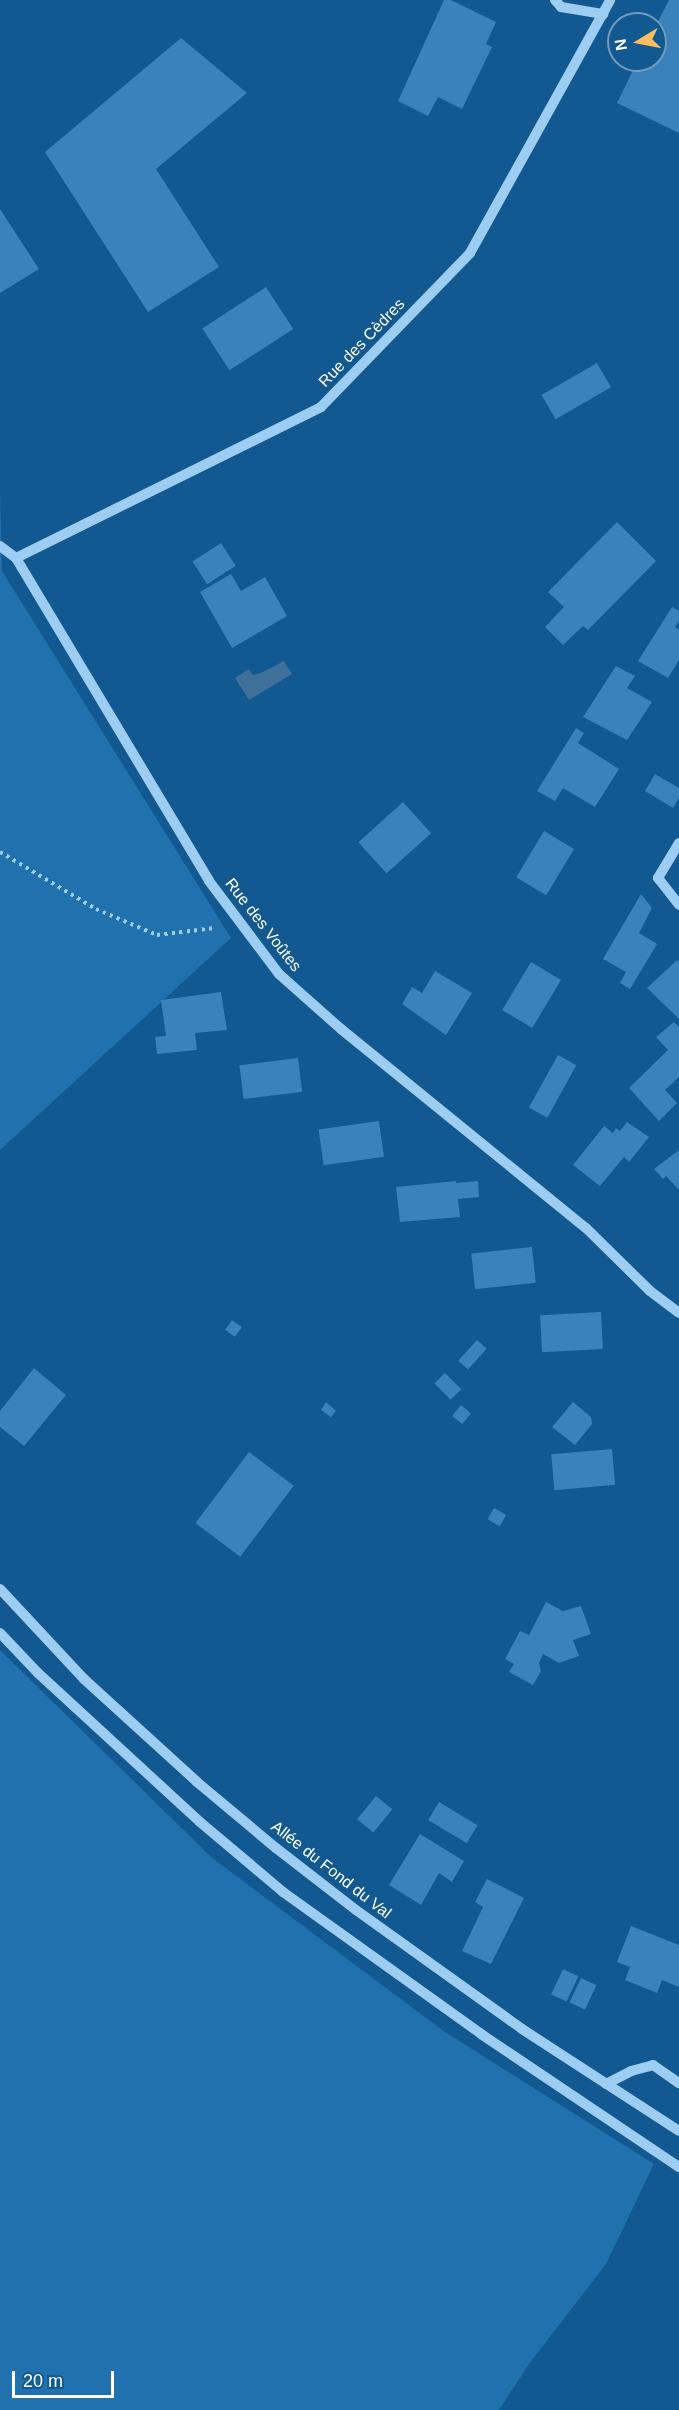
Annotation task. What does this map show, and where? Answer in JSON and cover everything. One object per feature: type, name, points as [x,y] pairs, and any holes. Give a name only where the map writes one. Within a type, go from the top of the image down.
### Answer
[{"type":"street","points":[[555,0],[561,7],[603,14]]},
{"type":"street","name":"Rue des Cèdres","points":[[16,558],[321,407],[471,253],[610,0]]},
{"type":"street","name":"Rue des Voûtes","points":[[0,546],[16,558],[209,881],[279,974],[341,1029],[586,1228],[650,1291],[679,1313]]},
{"type":"street","points":[[679,843],[658,878],[679,905]]},
{"type":"street","name":"Allée du Fond du Val","points":[[0,1589],[84,1678],[197,1782],[276,1848],[356,1910],[522,2029],[679,2131]]},
{"type":"street","points":[[0,1633],[38,1673],[192,1814],[284,1892],[481,2034],[679,2167]]},
{"type":"street","points":[[606,2084],[631,2071],[653,2065],[679,2083]]},
{"type":"path","points":[[0,852],[96,909],[157,935],[211,929],[239,921]]},
{"type":"shaded area","points":[[0,488],[2,571],[231,938],[0,1150]]},
{"type":"shaded area","points":[[284,661],[292,674],[249,700],[235,678],[249,669],[253,675]]},
{"type":"shaded area","points":[[0,1650],[211,1857],[442,2030],[654,2164],[606,2264],[529,2364],[499,2410],[0,2410]]},
{"type":"building","points":[[444,0],[451,0],[496,22],[486,44],[492,47],[462,109],[438,97],[428,116],[398,101]]},
{"type":"building","points":[[669,0],[679,0],[679,133],[617,103],[632,72],[667,72],[667,12],[663,12]]},
{"type":"building","points":[[181,38],[247,93],[156,169],[219,267],[148,312],[45,152]]},
{"type":"building","points":[[0,209],[39,269],[0,293]]},
{"type":"building","points":[[266,287],[293,329],[229,370],[202,328]]},
{"type":"building","points":[[597,363],[611,387],[556,419],[542,395]]},
{"type":"building","points":[[617,522],[656,561],[588,630],[583,626],[563,645],[545,627],[564,607],[548,592]]},
{"type":"building","points":[[221,543],[236,566],[207,584],[192,562]]},
{"type":"building","points":[[231,574],[241,591],[265,577],[287,616],[232,648],[200,592]]},
{"type":"building","points":[[672,607],[679,611],[679,621],[675,627],[679,630],[679,660],[668,678],[638,661]]},
{"type":"building","points":[[616,666],[635,676],[627,688],[652,702],[627,740],[583,717]]},
{"type":"building","points":[[576,728],[584,733],[578,743],[619,769],[595,807],[563,788],[555,801],[537,791]]},
{"type":"building","points":[[655,774],[679,788],[679,798],[673,808],[645,791]]},
{"type":"building","points":[[403,802],[431,833],[387,873],[358,842]]},
{"type":"building","points":[[544,831],[574,849],[546,895],[516,877]]},
{"type":"building","points":[[641,894],[652,908],[639,933],[657,944],[630,989],[620,983],[626,972],[603,959]]},
{"type":"building","points":[[677,960],[679,962],[679,1019],[647,988]]},
{"type":"building","points":[[531,962],[561,980],[532,1028],[502,1010]]},
{"type":"building","points":[[435,971],[472,993],[446,1035],[402,1004],[412,987],[422,993]]},
{"type":"building","points":[[221,992],[227,1030],[195,1033],[197,1050],[157,1054],[155,1037],[166,1036],[161,1000]]},
{"type":"building","points":[[674,1022],[679,1027],[679,1077],[665,1090],[677,1103],[659,1121],[629,1088],[668,1050],[656,1037]]},
{"type":"building","points":[[558,1055],[576,1065],[547,1118],[529,1107]]},
{"type":"building","points":[[298,1058],[302,1092],[244,1099],[239,1065]]},
{"type":"building","points":[[379,1121],[384,1157],[324,1165],[319,1129]]},
{"type":"building","points":[[627,1122],[649,1137],[629,1162],[624,1157],[600,1186],[573,1165],[604,1126],[613,1133],[616,1128],[620,1131]]},
{"type":"building","points":[[679,1150],[679,1190],[666,1176],[663,1179],[654,1169]]},
{"type":"building","points":[[456,1181],[456,1183],[478,1181],[479,1197],[458,1199],[460,1217],[400,1222],[396,1187]]},
{"type":"building","points":[[532,1247],[536,1283],[475,1289],[471,1253]]},
{"type":"building","points":[[601,1312],[603,1349],[542,1352],[540,1315]]},
{"type":"building","points":[[232,1320],[242,1327],[235,1337],[225,1330]]},
{"type":"building","points":[[477,1340],[487,1349],[468,1370],[458,1361]]},
{"type":"building","points":[[34,1368],[66,1395],[24,1446],[0,1427],[0,1411]]},
{"type":"building","points":[[445,1373],[461,1389],[451,1400],[434,1384]]},
{"type":"building","points":[[326,1402],[336,1411],[331,1417],[321,1410]]},
{"type":"building","points":[[573,1402],[591,1417],[592,1424],[575,1445],[552,1427]]},
{"type":"building","points":[[461,1405],[471,1413],[462,1424],[452,1416]]},
{"type":"building","points":[[612,1449],[615,1485],[554,1490],[551,1454]]},
{"type":"building","points":[[249,1452],[294,1486],[240,1557],[195,1523]]},
{"type":"building","points":[[494,1508],[506,1515],[500,1526],[487,1519]]},
{"type":"building","points":[[546,1602],[563,1611],[581,1606],[591,1634],[573,1640],[579,1656],[559,1663],[543,1654],[539,1663],[541,1671],[533,1685],[509,1672],[514,1664],[505,1659],[520,1631],[529,1635]]},
{"type":"building","points":[[376,1796],[392,1809],[373,1833],[357,1819]]},
{"type":"building","points":[[439,1802],[478,1825],[467,1843],[428,1820]]},
{"type":"building","points":[[420,1834],[464,1861],[452,1882],[439,1873],[421,1905],[389,1885]]},
{"type":"building","points":[[487,1879],[524,1898],[491,1964],[462,1951],[483,1907],[475,1902]]},
{"type":"building","points":[[631,1926],[679,1945],[679,1987],[662,1980],[657,1993],[625,1980],[630,1967],[617,1962]]},
{"type":"building","points":[[563,1969],[578,1976],[567,2002],[551,1994]]},
{"type":"building","points":[[581,1978],[596,1985],[585,2010],[570,2002]]}]
